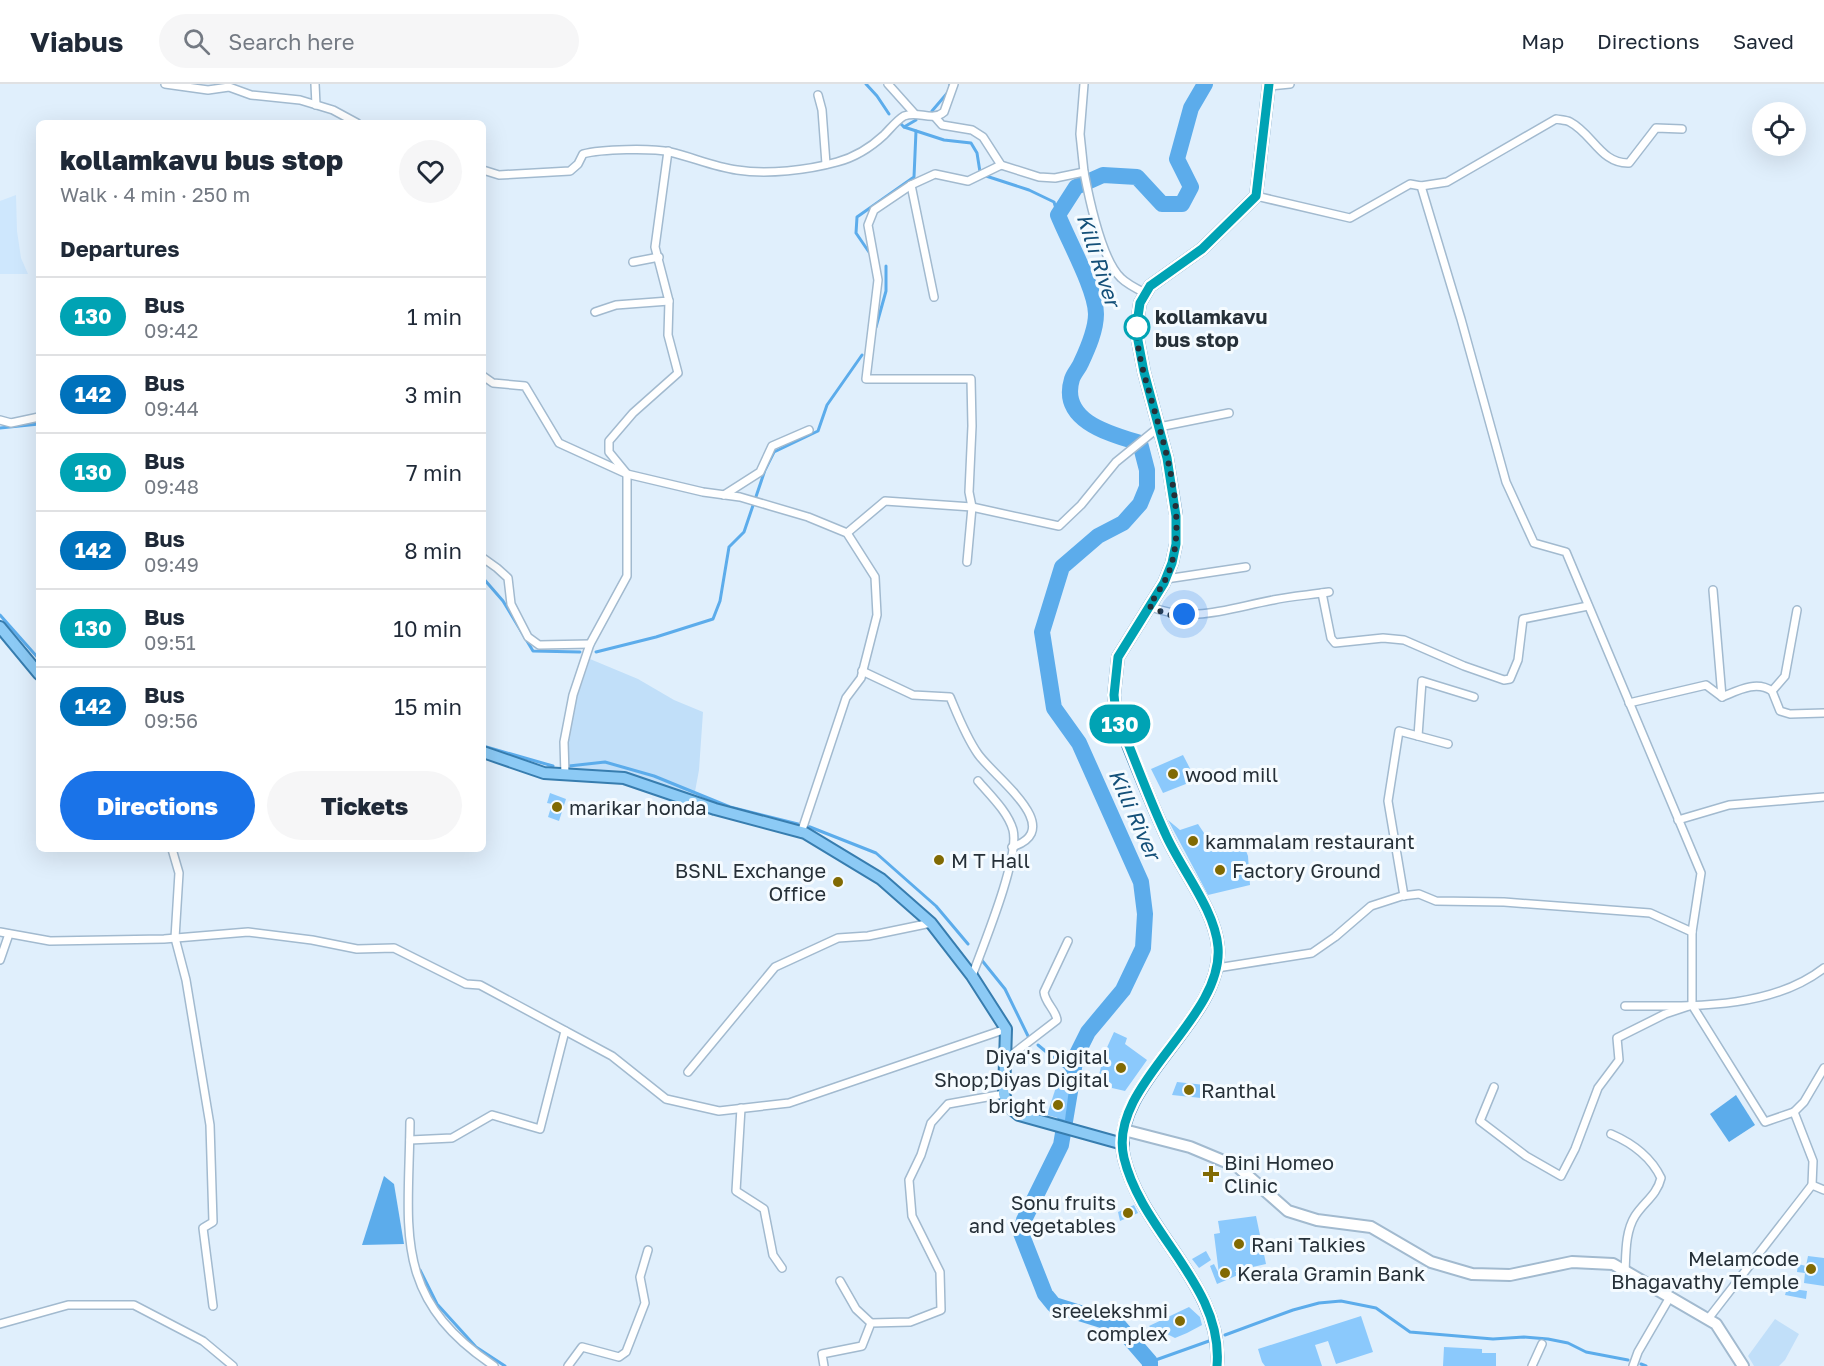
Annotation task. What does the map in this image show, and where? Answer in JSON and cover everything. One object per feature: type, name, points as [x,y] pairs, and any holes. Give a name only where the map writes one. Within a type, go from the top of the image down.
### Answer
[{"type":"main road","points":[[1219,1363],[1217,1335],[1203,1296],[1148,1212],[1128,1168],[1123,1144],[1124,1130],[1142,1088],[1202,1004],[1211,987],[1217,968],[1218,948],[1214,927],[1165,834],[1116,714],[1114,695],[1118,657],[1166,579],[1176,544],[1176,516],[1167,458],[1144,372],[1136,330],[1140,303],[1150,286],[1202,249],[1256,196],[1269,85]]},
{"type":"main road","points":[[0,627],[36,670]]},
{"type":"main road","points":[[486,753],[544,773],[624,778],[715,809],[801,832],[827,845],[881,879],[931,923],[972,976],[1006,1029],[1004,1094],[1008,1106],[1019,1115],[1123,1144]]},
{"type":"main road","points":[[1124,1130],[1190,1147],[1238,1167],[1288,1212],[1317,1220],[1371,1227],[1431,1262],[1472,1274],[1510,1275],[1572,1262],[1613,1264],[1716,1324],[1743,1366]]},
{"type":"street","points":[[165,84],[208,90],[229,87],[250,95],[300,100],[333,110],[351,120]]},
{"type":"street","points":[[315,84],[316,105]]},
{"type":"street","points":[[888,84],[914,113]]},
{"type":"street","points":[[935,117],[944,112],[954,84]]},
{"type":"street","points":[[1084,84],[1080,134],[1084,172],[1092,210],[1111,264],[1121,279],[1145,293]]},
{"type":"street","points":[[1269,85],[1290,84]]},
{"type":"street","points":[[818,95],[822,110],[826,164]]},
{"type":"street","points":[[486,172],[499,175],[570,171],[578,165],[583,154],[593,151],[668,151],[737,170],[801,170],[826,164],[870,148],[903,117],[914,113],[935,117],[942,125],[972,130],[982,137],[1001,165],[1039,177],[1055,178],[1084,172]]},
{"type":"street","points":[[1256,196],[1350,218],[1410,184],[1421,186],[1447,182],[1556,119],[1569,122],[1597,149],[1618,164],[1629,163],[1656,128],[1682,129]]},
{"type":"street","points":[[565,775],[564,742],[573,695],[590,644],[627,576],[627,474],[609,452],[609,441],[633,413],[678,373],[668,335],[669,301],[655,247],[668,151]]},
{"type":"street","points":[[967,562],[972,507],[969,492],[972,426],[971,379],[866,379],[878,280],[868,225],[874,210],[911,185],[935,174],[968,180],[1001,165]]},
{"type":"street","points":[[911,185],[934,297]]},
{"type":"street","points":[[1421,186],[1506,482],[1534,543],[1566,552],[1701,873],[1692,933],[1692,1005],[1765,1122],[1794,1112],[1804,1102],[1824,1068]]},
{"type":"street","points":[[633,262],[659,257]]},
{"type":"street","points":[[595,312],[616,305],[669,301]]},
{"type":"street","points":[[486,378],[493,383],[525,386],[559,443],[627,474],[703,492],[740,497],[808,517],[847,532],[875,577],[877,615],[862,671],[846,699],[801,832]]},
{"type":"street","points":[[847,532],[885,501],[972,507],[1059,526],[1081,505],[1116,462],[1159,427],[1229,413]]},
{"type":"street","points":[[0,420],[11,423],[36,418]]},
{"type":"street","points":[[724,495],[760,472],[772,446],[808,430]]},
{"type":"street","points":[[486,560],[498,567],[508,578],[511,604],[528,637],[539,645],[590,644]]},
{"type":"street","points":[[1166,579],[1246,567]]},
{"type":"street","points":[[1713,590],[1722,698]]},
{"type":"street","points":[[1149,606],[1169,615],[1236,609],[1278,598],[1325,593],[1331,638],[1335,643],[1383,638],[1404,640],[1464,666],[1504,680],[1510,679],[1518,660],[1523,619],[1588,606]]},
{"type":"street","points":[[1772,691],[1785,676],[1797,610]]},
{"type":"street","points":[[862,671],[913,695],[950,697],[979,755],[1025,806],[1031,816],[1034,828],[1032,835],[1025,842],[1012,847]]},
{"type":"street","points":[[1418,736],[1422,681],[1474,698]]},
{"type":"street","points":[[1629,703],[1706,685],[1722,698]]},
{"type":"street","points":[[1722,698],[1743,688],[1758,685],[1772,691],[1780,711],[1790,714],[1823,715]]},
{"type":"street","points":[[1404,896],[1388,801],[1399,731],[1448,744]]},
{"type":"street","points":[[972,976],[1007,876],[1013,830],[1007,817],[978,781]]},
{"type":"street","points":[[1678,820],[1729,805],[1824,797]]},
{"type":"street","points":[[173,852],[179,873],[175,938],[186,980],[210,1125],[213,1222],[203,1228],[213,1306]]},
{"type":"street","points":[[1217,968],[1312,953],[1335,938],[1371,906],[1419,894],[1436,901],[1504,902],[1650,913],[1692,933]]},
{"type":"street","points":[[688,1072],[776,967],[838,938],[868,936],[931,923]]},
{"type":"street","points":[[0,932],[50,941],[175,938],[248,933],[312,940],[357,949],[394,948],[466,984],[480,985],[612,1056],[666,1099],[719,1111],[789,1102],[1006,1029]]},
{"type":"street","points":[[0,960],[9,934]]},
{"type":"street","points":[[1005,1060],[1057,1020],[1044,992],[1068,941]]},
{"type":"street","points":[[1625,1006],[1692,1005],[1758,998],[1782,991],[1814,976],[1824,968]]},
{"type":"street","points":[[1494,1087],[1480,1121],[1526,1156],[1561,1176],[1582,1131],[1598,1088],[1619,1060],[1617,1038],[1665,1014],[1692,1005]]},
{"type":"street","points":[[410,1140],[452,1138],[492,1115],[540,1129],[565,1031]]},
{"type":"street","points":[[840,1281],[856,1309],[871,1323],[910,1322],[941,1310],[940,1272],[912,1216],[909,1180],[921,1155],[931,1123],[948,1104],[1004,1094]]},
{"type":"street","points":[[741,1108],[736,1191],[764,1209],[773,1255],[782,1268]]},
{"type":"street","points":[[1708,1319],[1812,1185],[1813,1161],[1794,1112]]},
{"type":"street","points":[[410,1122],[409,1240],[419,1285],[435,1313],[469,1349],[494,1366]]},
{"type":"street","points":[[1611,1134],[1630,1142],[1656,1167],[1661,1178],[1655,1193],[1635,1216],[1630,1228],[1625,1272]]},
{"type":"street","points":[[1812,1185],[1824,1190]]},
{"type":"street","points":[[568,1366],[569,1361],[582,1347],[619,1357],[626,1352],[645,1304],[640,1277],[648,1250]]},
{"type":"street","points":[[1633,1366],[1638,1352],[1670,1297]]},
{"type":"street","points":[[0,1324],[68,1305],[134,1305],[203,1341],[233,1366]]},
{"type":"street","points":[[824,1366],[822,1354],[862,1346],[871,1323]]},
{"type":"street","points":[[1532,1366],[1542,1344]]},
{"type":"shaded area","points":[[16,195],[17,231],[21,258],[28,274],[0,274],[0,201]]},
{"type":"shaded area","points":[[590,659],[638,679],[674,700],[703,712],[699,770],[694,797],[592,770],[568,776],[565,763],[567,733]]},
{"type":"shaded area","points":[[1775,1319],[1799,1334],[1785,1360],[1779,1366],[1754,1366],[1748,1356]]},
{"type":"water","points":[[1736,1095],[1755,1125],[1729,1142],[1710,1114]]},
{"type":"water","points":[[384,1176],[394,1184],[404,1244],[362,1245]]},
{"type":"building","name":"wood mill","points":[[1183,755],[1196,780],[1163,793],[1151,769]]},
{"type":"building","name":"marikar honda","points":[[550,793],[566,799],[559,821],[548,817],[552,804],[547,803]]},
{"type":"building","name":"Factory Ground","points":[[1168,820],[1180,830],[1198,824],[1210,842],[1215,839],[1219,850],[1243,843],[1248,856],[1250,885],[1208,895]]},
{"type":"building","name":"Diya's Digital Shop;Diyas Digital","points":[[1114,1032],[1127,1038],[1125,1044],[1147,1060],[1125,1091],[1112,1088],[1112,1084],[1099,1075],[1104,1054]]},
{"type":"building","name":"Ranthal","points":[[1177,1082],[1205,1085],[1201,1098],[1172,1095]]},
{"type":"building","name":"bright","points":[[1057,1084],[1069,1089],[1065,1120],[1047,1115]]},
{"type":"building","name":"Sonu fruits and vegetables","points":[[1134,1205],[1138,1213],[1120,1221],[1118,1212]]},
{"type":"building","name":"Rani Talkies","points":[[1256,1216],[1266,1264],[1235,1271],[1238,1275],[1217,1284],[1210,1266],[1214,1264],[1219,1274],[1214,1234],[1220,1233],[1218,1221]]},
{"type":"building","points":[[1206,1251],[1211,1260],[1199,1268],[1192,1259]]},
{"type":"building","name":"Melamcode Bhagavathy Temple","points":[[1808,1256],[1824,1258],[1824,1286],[1804,1283],[1805,1273],[1797,1272],[1798,1264],[1806,1266]]},
{"type":"building","name":"Melamcode Bhagavathy Temple","points":[[1787,1288],[1807,1291],[1806,1299],[1785,1295]]},
{"type":"building","name":"sreelekshmi complex","points":[[1189,1307],[1200,1317],[1202,1325],[1187,1333],[1175,1338],[1167,1334],[1158,1335],[1149,1326]]},
{"type":"building","points":[[1361,1316],[1373,1352],[1336,1364],[1328,1341],[1315,1345],[1322,1366],[1265,1366],[1262,1362],[1258,1349]]},
{"type":"building","points":[[1444,1347],[1482,1349],[1482,1353],[1496,1353],[1496,1366],[1443,1366]]},
{"type":"waterway","points":[[866,84],[889,114]]},
{"type":"waterway","points":[[932,111],[949,91],[950,84]]},
{"type":"waterway","name":"Killi River","points":[[1150,1366],[1150,1362],[1118,1325],[1054,1305],[1045,1294],[1021,1233],[1024,1220],[1061,1145],[1076,1056],[1088,1032],[1123,990],[1143,948],[1145,914],[1141,882],[1079,743],[1054,708],[1042,632],[1062,567],[1098,536],[1123,523],[1140,504],[1147,487],[1147,470],[1140,443],[1102,430],[1080,415],[1073,405],[1070,393],[1072,379],[1089,345],[1096,314],[1087,279],[1058,215],[1076,187],[1103,175],[1137,177],[1162,204],[1182,204],[1191,187],[1177,159],[1191,108],[1205,84]]},
{"type":"waterway","points":[[904,127],[916,120]]},
{"type":"waterway","points":[[900,123],[904,127],[944,140],[971,143],[977,153],[980,172]]},
{"type":"waterway","points":[[871,255],[856,233],[857,217],[914,177],[916,131]]},
{"type":"waterway","points":[[986,176],[1029,190],[1054,202],[1058,215]]},
{"type":"waterway","points":[[876,327],[886,291],[886,266]]},
{"type":"waterway","points":[[596,652],[656,637],[713,619],[720,601],[729,547],[744,532],[765,470],[774,452],[818,431],[827,405],[862,355]]},
{"type":"waterway","points":[[0,428],[36,424]]},
{"type":"waterway","points":[[486,581],[503,601],[533,651],[580,652]]},
{"type":"waterway","points":[[0,615],[36,656]]},
{"type":"waterway","points":[[486,747],[553,766]]},
{"type":"waterway","points":[[569,766],[605,762],[654,776],[730,807],[810,827],[876,853],[936,906],[968,944]]},
{"type":"waterway","points":[[980,958],[1005,989],[1029,1038]]},
{"type":"waterway","points":[[1038,1045],[1073,1074]]},
{"type":"waterway","points":[[420,1270],[437,1304],[476,1347],[505,1366]]},
{"type":"waterway","points":[[1225,1335],[1293,1310],[1319,1303],[1341,1301],[1376,1308],[1410,1332],[1493,1339],[1524,1337],[1548,1339],[1568,1343],[1586,1352],[1628,1360]]},
{"type":"waterway","points":[[1150,1362],[1209,1341]]},
{"type":"waterway","points":[[1641,1364],[1646,1366]]},
{"type":"bus line","name":"130","points":[[1217,1366],[1217,1335],[1203,1296],[1148,1212],[1132,1180],[1124,1157],[1123,1144],[1124,1130],[1142,1088],[1202,1004],[1211,987],[1217,968],[1218,948],[1214,927],[1165,834],[1116,714],[1114,677],[1118,657],[1125,643],[1164,583],[1176,544],[1176,516],[1167,458],[1144,372],[1136,330],[1140,303],[1150,286],[1202,249],[1256,196],[1269,84]]},
{"type":"place","name":"kollamkavu bus stop","points":[[1137,327]]},
{"type":"place","name":"wood mill","points":[[1173,774]]},
{"type":"place","name":"marikar honda","points":[[557,807]]},
{"type":"place","name":"kammalam restaurant","points":[[1193,841]]},
{"type":"place","name":"M T Hall","points":[[939,860]]},
{"type":"place","name":"Factory Ground","points":[[1220,870]]},
{"type":"place","name":"BSNL Exchange Office","points":[[838,882]]},
{"type":"place","name":"Diya's Digital Shop;Diyas Digital","points":[[1121,1068]]},
{"type":"place","name":"Ranthal","points":[[1189,1090]]},
{"type":"place","name":"bright","points":[[1058,1105]]},
{"type":"place","name":"Bini Homeo Clinic","points":[[1211,1174]]},
{"type":"place","name":"Sonu fruits and vegetables","points":[[1128,1213]]},
{"type":"place","name":"Rani Talkies","points":[[1239,1244]]},
{"type":"place","name":"Melamcode Bhagavathy Temple","points":[[1811,1269]]},
{"type":"place","name":"Kerala Gramin Bank","points":[[1225,1273]]},
{"type":"place","name":"sreelekshmi complex","points":[[1180,1321]]},
{"type":"route","points":[[1137,327],[1144,372],[1167,458],[1176,516],[1176,544],[1172,563],[1164,583],[1149,606],[1169,615],[1184,614]]}]
